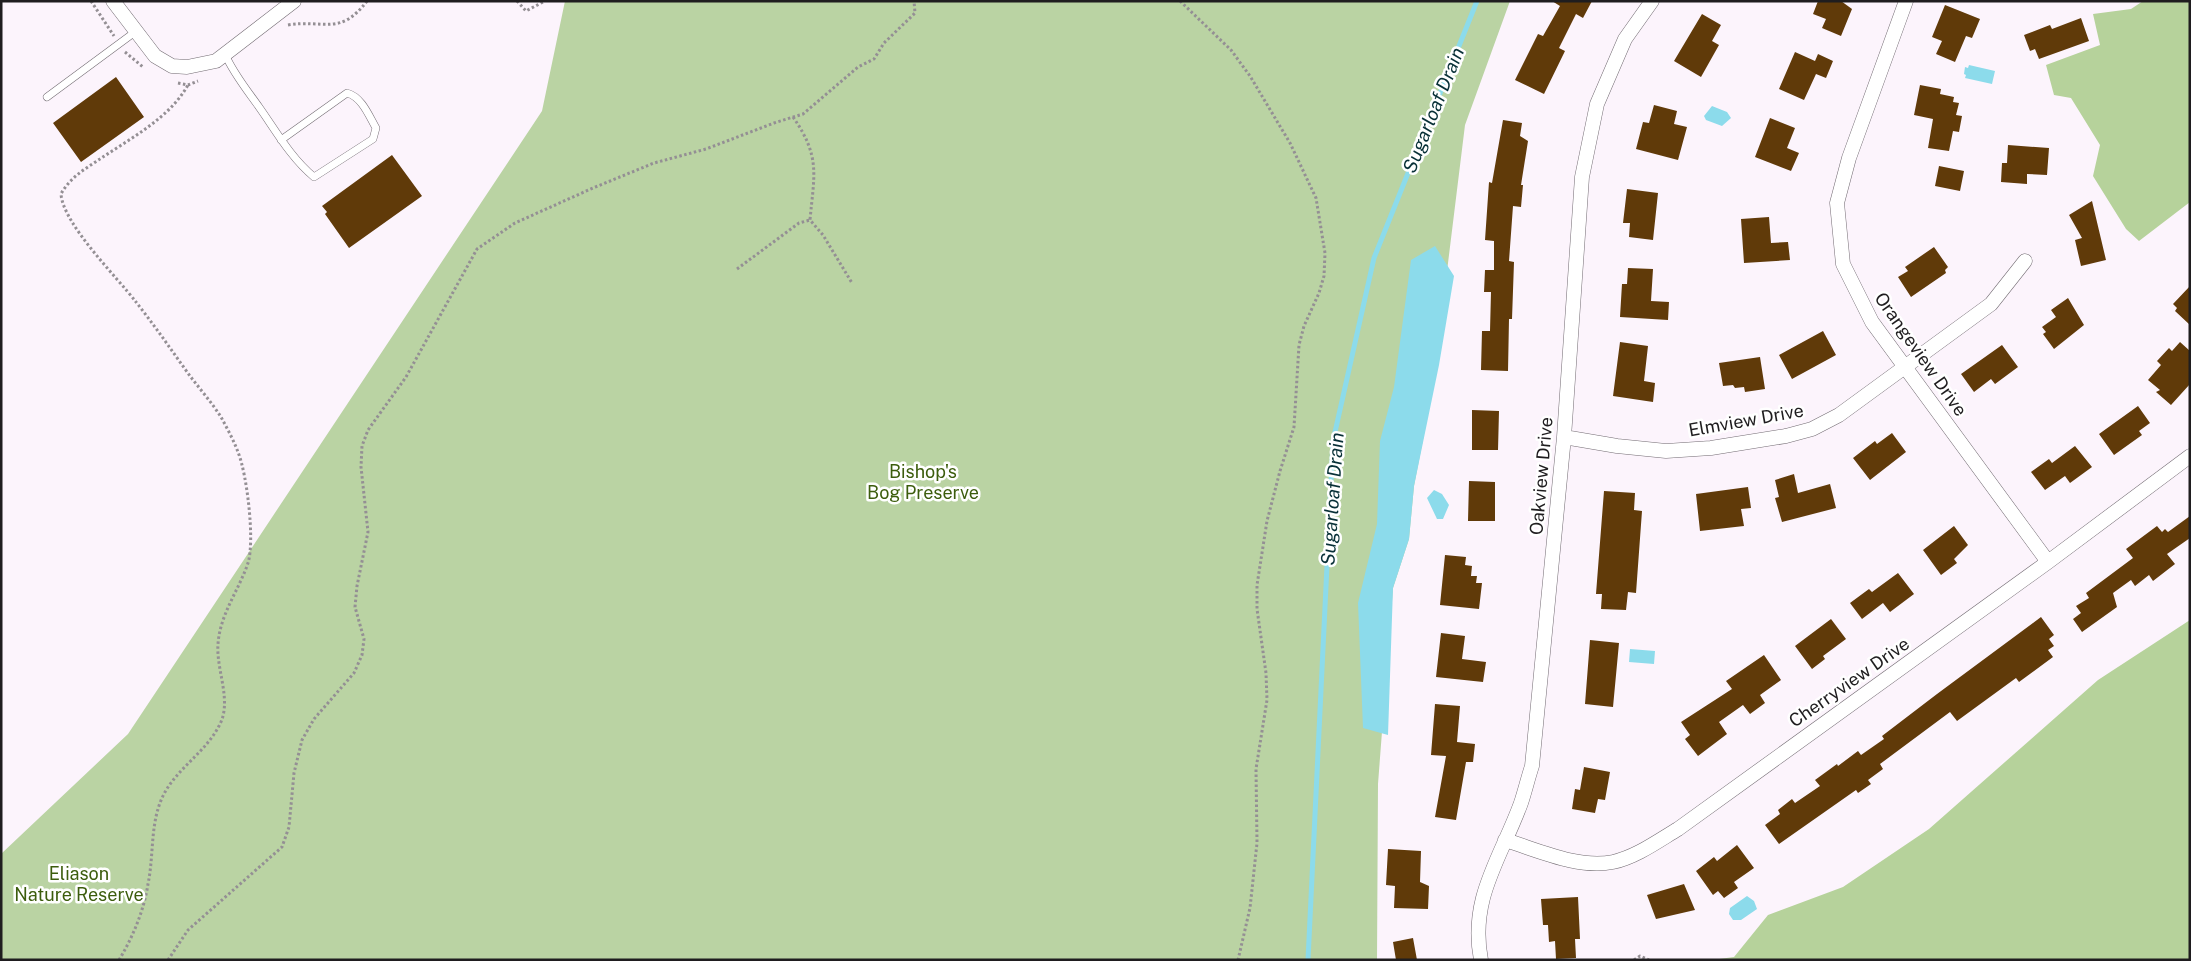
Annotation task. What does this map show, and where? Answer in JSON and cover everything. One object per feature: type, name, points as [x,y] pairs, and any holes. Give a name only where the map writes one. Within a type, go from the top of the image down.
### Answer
[{"type":"street","points":[[113,1],[155,56],[172,66],[203,65],[216,61],[294,1]]},
{"type":"street","name":"Oakview Drive","points":[[1481,960],[1477,938],[1482,894],[1521,803],[1532,766],[1564,437],[1578,217],[1589,137],[1597,104],[1625,39],[1652,1]]},
{"type":"street","name":"Orangeview Drive","points":[[1906,1],[1849,158],[1836,203],[1843,264],[1872,322],[2048,562]]},
{"type":"street","name":"Elmview Drive","points":[[1564,437],[1617,446],[1666,451],[1711,448],[1786,436],[1812,429],[1839,415],[1991,304],[2025,261]]},
{"type":"street","name":"Cherryview Drive","points":[[1505,840],[1576,861],[1598,864],[1614,862],[1646,848],[1678,829],[2048,562],[2190,456]]},
{"type":"lane","points":[[47,97],[136,32]]},
{"type":"lane","points":[[225,54],[230,65],[281,140],[299,165],[314,178],[373,139],[376,128],[354,95],[347,93],[281,140]]},
{"type":"path","points":[[517,1],[526,11],[545,1]]},
{"type":"path","points":[[168,960],[188,930],[282,847],[289,827],[294,773],[302,740],[314,719],[354,673],[362,656],[364,639],[356,607],[356,586],[368,532],[361,467],[362,446],[368,430],[406,376],[477,249],[516,223],[602,184],[654,163],[706,149],[803,114],[858,67],[874,59],[884,43],[915,13],[914,1]]},
{"type":"path","points":[[1180,1],[1188,6],[1231,50],[1280,123],[1316,198],[1326,254],[1324,276],[1319,293],[1304,326],[1299,345],[1294,427],[1267,521],[1257,584],[1257,609],[1266,673],[1267,700],[1256,769],[1256,852],[1250,908],[1238,960]]},
{"type":"path","points":[[119,960],[131,940],[148,884],[154,826],[162,799],[173,779],[212,739],[222,722],[225,706],[218,645],[220,628],[248,561],[251,540],[244,476],[239,453],[221,417],[135,301],[107,268],[67,214],[60,194],[67,184],[91,165],[166,113],[180,100],[188,85]]},
{"type":"path","points":[[793,117],[803,131],[813,153],[816,172],[810,220],[822,235],[852,283]]},
{"type":"path","points":[[738,269],[799,223],[810,220]]},
{"type":"path","points":[[1634,960],[1640,956],[1649,960]]},
{"type":"green space","name":"Bishop's Bog Preserve","points":[[565,1],[1510,1],[1465,125],[1432,393],[1414,486],[1409,539],[1393,588],[1378,784],[1377,960],[1,960],[1,854],[128,734],[542,111]]},
{"type":"green space","points":[[2143,1],[2190,1],[2190,202],[2139,241],[2126,229],[2093,176],[2100,145],[2071,98],[2054,95],[2046,65],[2100,45],[2093,14],[2131,9]]},
{"type":"green space","points":[[2190,620],[2190,960],[1712,960],[1734,957],[1768,915],[1843,887],[1929,829],[2098,680]]},
{"type":"water","points":[[1969,65],[1995,71],[1992,84],[1965,78],[1965,67],[1968,68]]},
{"type":"water","points":[[1712,106],[1727,112],[1731,118],[1722,126],[1706,120],[1704,116]]},
{"type":"water","points":[[1435,246],[1454,276],[1439,365],[1414,486],[1409,539],[1393,588],[1388,735],[1363,728],[1358,603],[1377,524],[1380,441],[1394,387],[1411,260]]},
{"type":"water","points":[[1434,490],[1442,494],[1449,505],[1443,519],[1437,519],[1427,498]]},
{"type":"water","points":[[1630,649],[1655,651],[1654,664],[1629,662]]},
{"type":"water","points":[[1747,896],[1754,901],[1757,909],[1741,920],[1733,920],[1729,914],[1730,908]]},
{"type":"building","points":[[1552,1],[1592,1],[1583,18],[1576,14],[1559,48],[1565,51],[1544,94],[1515,80],[1538,34],[1543,36],[1560,6]]},
{"type":"building","points":[[1818,1],[1841,1],[1852,9],[1841,36],[1822,28],[1826,19],[1813,14]]},
{"type":"building","points":[[1945,5],[1980,19],[1972,38],[1966,36],[1955,62],[1936,54],[1942,41],[1932,37]]},
{"type":"building","points":[[1702,14],[1721,25],[1712,41],[1719,45],[1701,77],[1674,61]]},
{"type":"building","points":[[2081,18],[2089,41],[2039,59],[2035,49],[2030,51],[2024,35],[2050,25],[2052,29]]},
{"type":"building","points":[[1795,52],[1815,61],[1818,54],[1833,61],[1826,78],[1816,74],[1804,100],[1779,89]]},
{"type":"building","points":[[116,77],[144,117],[81,162],[53,123]]},
{"type":"building","points":[[1920,85],[1941,89],[1940,94],[1954,97],[1953,102],[1959,103],[1956,115],[1962,116],[1959,132],[1953,131],[1949,151],[1928,148],[1933,119],[1914,115]]},
{"type":"building","points":[[1654,105],[1677,111],[1674,124],[1687,127],[1678,160],[1636,149],[1643,122],[1649,123]]},
{"type":"building","points":[[1770,118],[1795,128],[1787,148],[1799,153],[1791,171],[1755,157]]},
{"type":"building","points":[[1503,120],[1522,123],[1520,136],[1528,141],[1521,185],[1523,185],[1521,207],[1513,206],[1509,261],[1514,262],[1512,319],[1509,319],[1508,371],[1481,370],[1482,331],[1490,331],[1491,292],[1484,292],[1485,270],[1494,270],[1494,241],[1485,240],[1489,182],[1492,183]]},
{"type":"building","points":[[2008,145],[2049,148],[2047,175],[2027,174],[2027,184],[2001,182],[2002,163],[2007,163]]},
{"type":"building","points":[[392,155],[422,196],[349,248],[325,214],[327,212],[322,206]]},
{"type":"building","points":[[1939,166],[1964,171],[1960,191],[1935,186]]},
{"type":"building","points":[[1627,189],[1658,193],[1653,240],[1629,237],[1630,223],[1623,223]]},
{"type":"building","points":[[2092,201],[2106,260],[2081,266],[2075,240],[2082,238],[2069,215]]},
{"type":"building","points":[[1769,217],[1771,243],[1788,242],[1790,260],[1744,263],[1741,219]]},
{"type":"building","points":[[1934,247],[1948,267],[1945,270],[1946,273],[1911,297],[1898,277],[1908,271],[1905,267]]},
{"type":"building","points":[[1628,268],[1653,269],[1651,301],[1669,302],[1668,320],[1620,317],[1622,284],[1627,284]]},
{"type":"building","points":[[2190,286],[2190,325],[2175,311],[2177,308],[2173,304]]},
{"type":"building","points":[[2068,298],[2084,325],[2054,349],[2043,334],[2046,332],[2042,327],[2056,317],[2051,310]]},
{"type":"building","points":[[1823,331],[1836,355],[1792,379],[1779,355]]},
{"type":"building","points":[[1620,342],[1648,346],[1644,381],[1655,383],[1653,402],[1613,396]]},
{"type":"building","points":[[2180,342],[2190,351],[2190,384],[2171,405],[2156,392],[2160,390],[2148,380],[2161,365],[2157,361],[2169,348],[2172,351]]},
{"type":"building","points":[[2002,345],[2018,367],[1995,384],[1991,379],[1974,392],[1961,374]]},
{"type":"building","points":[[1760,357],[1765,389],[1745,392],[1744,387],[1723,386],[1719,363]]},
{"type":"building","points":[[2138,406],[2150,423],[2139,431],[2142,435],[2114,455],[2099,434]]},
{"type":"building","points":[[1472,410],[1499,411],[1498,450],[1472,450]]},
{"type":"building","points":[[1892,433],[1906,452],[1870,480],[1853,458],[1875,441],[1877,444]]},
{"type":"building","points":[[2075,446],[2092,467],[2070,483],[2065,476],[2045,490],[2031,472],[2049,459],[2052,463]]},
{"type":"building","points":[[1794,474],[1798,493],[1830,484],[1836,508],[1782,522],[1775,498],[1779,497],[1775,480]]},
{"type":"building","points":[[1469,481],[1495,482],[1495,521],[1468,521]]},
{"type":"building","points":[[1748,487],[1751,508],[1741,509],[1744,526],[1700,531],[1696,494]]},
{"type":"building","points":[[1604,491],[1635,493],[1634,510],[1642,511],[1636,593],[1628,592],[1626,610],[1601,609],[1602,594],[1596,594]]},
{"type":"building","points":[[2190,516],[2190,538],[2167,554],[2175,564],[2153,581],[2149,575],[2135,586],[2131,580],[2113,593],[2117,607],[2082,632],[2073,619],[2081,613],[2076,606],[2089,598],[2086,593],[2133,558],[2126,549],[2157,526],[2162,532],[2165,529],[2168,532]]},
{"type":"building","points":[[1954,526],[1968,545],[1954,559],[1957,563],[1941,575],[1923,550]]},
{"type":"building","points":[[1445,555],[1466,557],[1465,565],[1472,566],[1471,576],[1477,576],[1476,583],[1482,583],[1479,609],[1440,605]]},
{"type":"building","points":[[1898,573],[1914,594],[1890,612],[1883,603],[1862,619],[1850,603],[1869,589],[1872,592]]},
{"type":"building","points":[[2041,617],[2054,635],[2049,639],[2054,646],[2048,650],[2053,657],[2019,682],[2016,678],[1957,721],[1950,712],[1880,764],[1883,769],[1868,780],[1871,784],[1858,793],[1856,790],[1779,844],[1765,825],[1780,814],[1778,810],[1792,799],[1795,803],[1820,786],[1815,780],[1858,751],[1861,755],[1884,739],[1882,736]]},
{"type":"building","points":[[1831,619],[1846,639],[1823,656],[1825,659],[1812,669],[1795,646]]},
{"type":"building","points":[[1441,633],[1465,636],[1462,659],[1486,662],[1483,682],[1436,677]]},
{"type":"building","points":[[1590,640],[1619,643],[1613,707],[1585,704]]},
{"type":"building","points":[[1764,655],[1781,680],[1760,695],[1765,703],[1750,714],[1743,705],[1719,722],[1727,734],[1698,756],[1685,739],[1690,735],[1681,722],[1732,689],[1726,681]]},
{"type":"building","points":[[1435,704],[1460,706],[1457,742],[1475,744],[1473,762],[1466,762],[1456,820],[1435,817],[1446,756],[1431,755]]},
{"type":"building","points":[[1584,767],[1610,772],[1605,800],[1598,799],[1595,813],[1572,809],[1575,789],[1580,790]]},
{"type":"building","points":[[1737,845],[1754,868],[1734,882],[1738,888],[1724,898],[1718,891],[1713,895],[1696,871],[1714,857],[1717,861]]},
{"type":"building","points":[[1388,849],[1421,851],[1420,882],[1429,886],[1428,909],[1394,908],[1395,886],[1386,885]]},
{"type":"building","points":[[1684,884],[1695,910],[1656,919],[1647,895]]},
{"type":"building","points":[[1578,897],[1580,939],[1575,939],[1576,958],[1556,959],[1555,941],[1549,942],[1548,925],[1543,925],[1541,899]]},
{"type":"building","points":[[1413,938],[1417,960],[1396,960],[1393,942]]},
{"type":"waterway","name":"Sugarloaf Drain","points":[[1308,960],[1333,441],[1374,258],[1477,1]]},
{"type":"park label","name":"Eliason Nature Reserve","points":[[79,883]]}]
